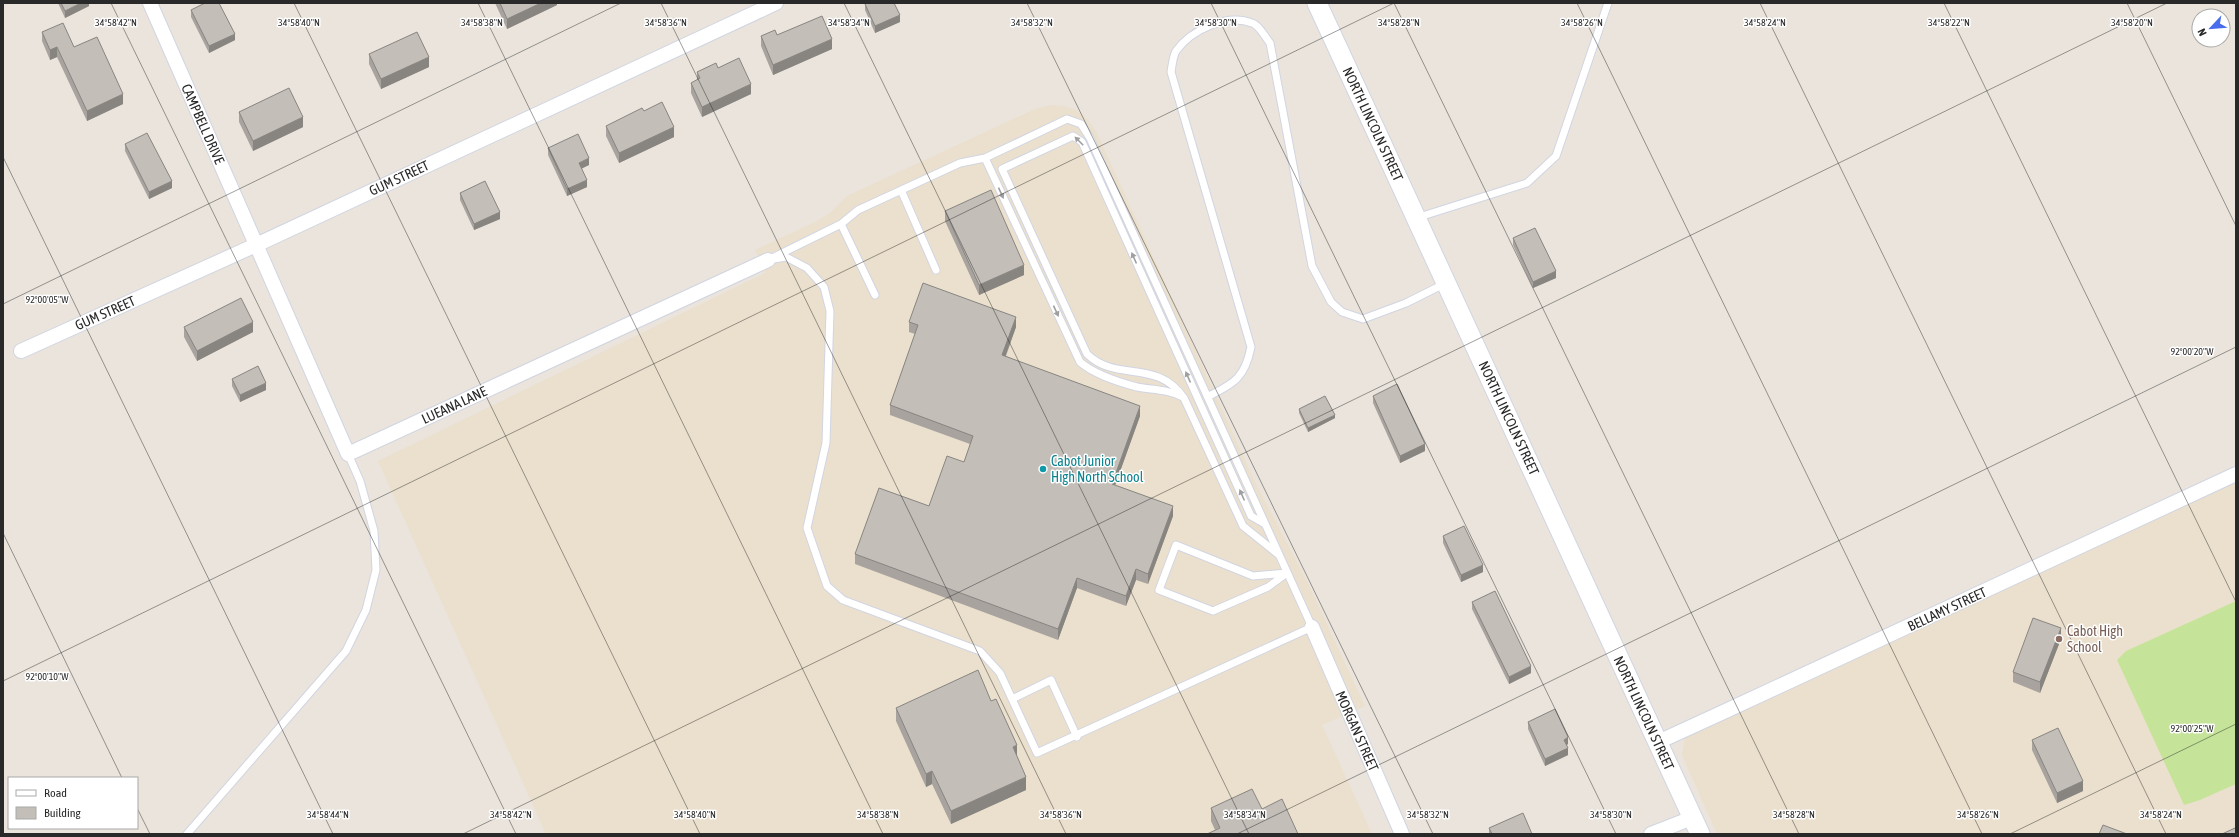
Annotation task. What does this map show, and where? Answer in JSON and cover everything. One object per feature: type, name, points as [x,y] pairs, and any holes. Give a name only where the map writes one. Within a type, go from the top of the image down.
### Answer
[{"type":"street","name":"CAMPBELL DRIVE","points":[[150,3],[256,245]]},
{"type":"street","name":"GUM STREET","points":[[21,351],[256,245],[776,3]]},
{"type":"street","name":"NORTH LINCOLN STREET","points":[[1316,3],[1447,283],[1696,826]]},
{"type":"street","points":[[256,245],[348,454]]},
{"type":"street","name":"LUEANA LANE","points":[[348,454],[768,260]]},
{"type":"street","name":"BELLAMY STREET","points":[[1658,742],[1954,606],[2090,540],[2236,474]]},
{"type":"street","name":"MORGAN STREET","points":[[1312,628],[1402,834]]},
{"type":"street","points":[[1652,834],[1696,826]]},
{"type":"lane","points":[[1416,218],[1527,183],[1556,156],[1608,3]]},
{"type":"lane","points":[[1209,396],[1231,386],[1247,366],[1251,347],[1171,72],[1176,52],[1190,36],[1223,21],[1238,19],[1254,23],[1270,43],[1312,266],[1331,302],[1342,312],[1363,319],[1406,304],[1447,283]]},
{"type":"lane","points":[[1067,119],[1081,124],[1090,138],[1209,396],[1312,628],[1077,737],[1037,754],[1000,673],[980,651],[843,600],[827,586],[807,528],[826,443],[830,311],[824,287],[807,268],[786,257],[768,260],[841,224],[858,210],[960,163],[984,158],[1067,119]]},
{"type":"lane","points":[[1265,524],[1252,516],[1082,142],[1073,136],[1002,169],[1087,354],[1096,362],[1106,367],[1161,376],[1178,389],[1184,398],[1243,526],[1280,556]]},
{"type":"lane","points":[[984,158],[1080,362],[1090,371],[1138,387],[1171,391],[1184,398]]},
{"type":"lane","points":[[901,190],[936,270]]},
{"type":"lane","points":[[841,224],[875,294]]},
{"type":"lane","points":[[187,834],[346,651],[366,610],[376,570],[374,531],[360,481],[348,454]]},
{"type":"lane","points":[[1176,545],[1253,576],[1288,572],[1268,587],[1213,611],[1159,590],[1176,545]]},
{"type":"lane","points":[[1012,699],[1051,680],[1077,737]]},
{"type":"shaded area","points":[[1050,105],[1064,106],[1078,111],[1089,121],[1097,133],[1255,482],[1308,583],[1365,706],[1322,725],[1372,834],[546,834],[378,461],[765,273],[755,250],[817,221],[830,213],[847,196],[1035,109]]},
{"type":"shaded area","name":"Cabot High School","points":[[2236,475],[2236,834],[1717,834],[1682,755],[1685,738],[1690,731]]},
{"type":"green space","points":[[2236,601],[2236,784],[2200,800],[2184,805],[2117,660],[2126,651]]},
{"type":"building","points":[[61,3],[81,3],[65,11]]},
{"type":"building","points":[[205,3],[219,3],[235,34],[209,46],[191,10]]},
{"type":"building","points":[[500,3],[541,3],[507,19]]},
{"type":"building","points":[[894,3],[900,15],[875,26],[865,4]]},
{"type":"building","points":[[822,16],[832,39],[773,65],[761,36],[775,30],[777,35]]},
{"type":"building","points":[[63,23],[74,47],[97,37],[123,94],[87,111],[57,47],[50,50],[42,32]]},
{"type":"building","points":[[417,32],[429,57],[381,79],[369,54]]},
{"type":"building","points":[[739,58],[751,84],[702,107],[691,83],[700,78],[697,72],[716,63],[718,68]]},
{"type":"building","points":[[289,88],[303,117],[253,141],[239,112]]},
{"type":"building","points":[[662,102],[674,127],[619,153],[606,126],[642,108],[644,111]]},
{"type":"building","points":[[147,133],[172,181],[149,192],[125,144]]},
{"type":"building","points":[[578,134],[589,158],[579,163],[587,180],[567,189],[548,148]]},
{"type":"building","points":[[485,181],[500,212],[474,224],[460,193]]},
{"type":"building","points":[[991,190],[1024,265],[979,285],[945,211]]},
{"type":"building","points":[[1535,228],[1556,271],[1533,282],[1513,238]]},
{"type":"building","name":"Cabot Junior High North School","points":[[923,283],[1016,317],[1002,355],[1140,406],[1112,484],[1173,506],[1148,574],[1136,569],[1126,596],[1077,578],[1058,629],[855,554],[879,488],[929,506],[947,456],[964,462],[973,436],[890,405],[918,325],[909,322]]},
{"type":"building","points":[[241,298],[253,322],[197,351],[184,327]]},
{"type":"building","points":[[258,366],[266,383],[240,395],[232,379]]},
{"type":"building","points":[[1397,384],[1425,444],[1400,456],[1373,396]]},
{"type":"building","points":[[1325,396],[1335,415],[1308,428],[1299,409]]},
{"type":"building","points":[[1464,526],[1483,565],[1461,575],[1443,536]]},
{"type":"building","points":[[1495,591],[1531,666],[1509,677],[1472,602]]},
{"type":"building","points":[[2033,618],[2061,628],[2040,682],[2013,672]]},
{"type":"building","points":[[978,670],[991,701],[996,699],[1017,745],[1013,747],[1026,777],[951,811],[932,771],[926,774],[896,708]]},
{"type":"building","points":[[1555,709],[1568,737],[1564,740],[1568,748],[1545,759],[1528,722]]},
{"type":"building","points":[[2058,728],[2083,781],[2057,793],[2032,740]]},
{"type":"building","points":[[1252,789],[1262,809],[1282,799],[1298,834],[1207,834],[1220,828],[1211,808]]},
{"type":"building","points":[[1523,813],[1532,834],[1492,834],[1489,828]]},
{"type":"building","points":[[2103,825],[2127,834],[2099,834]]},
{"type":"building","points":[[2235,828],[2236,834],[2222,834]]},
{"type":"place","name":"Cabot Junior High North School","points":[[1043,469]]},
{"type":"place","name":"Cabot High School","points":[[2059,639]]}]
